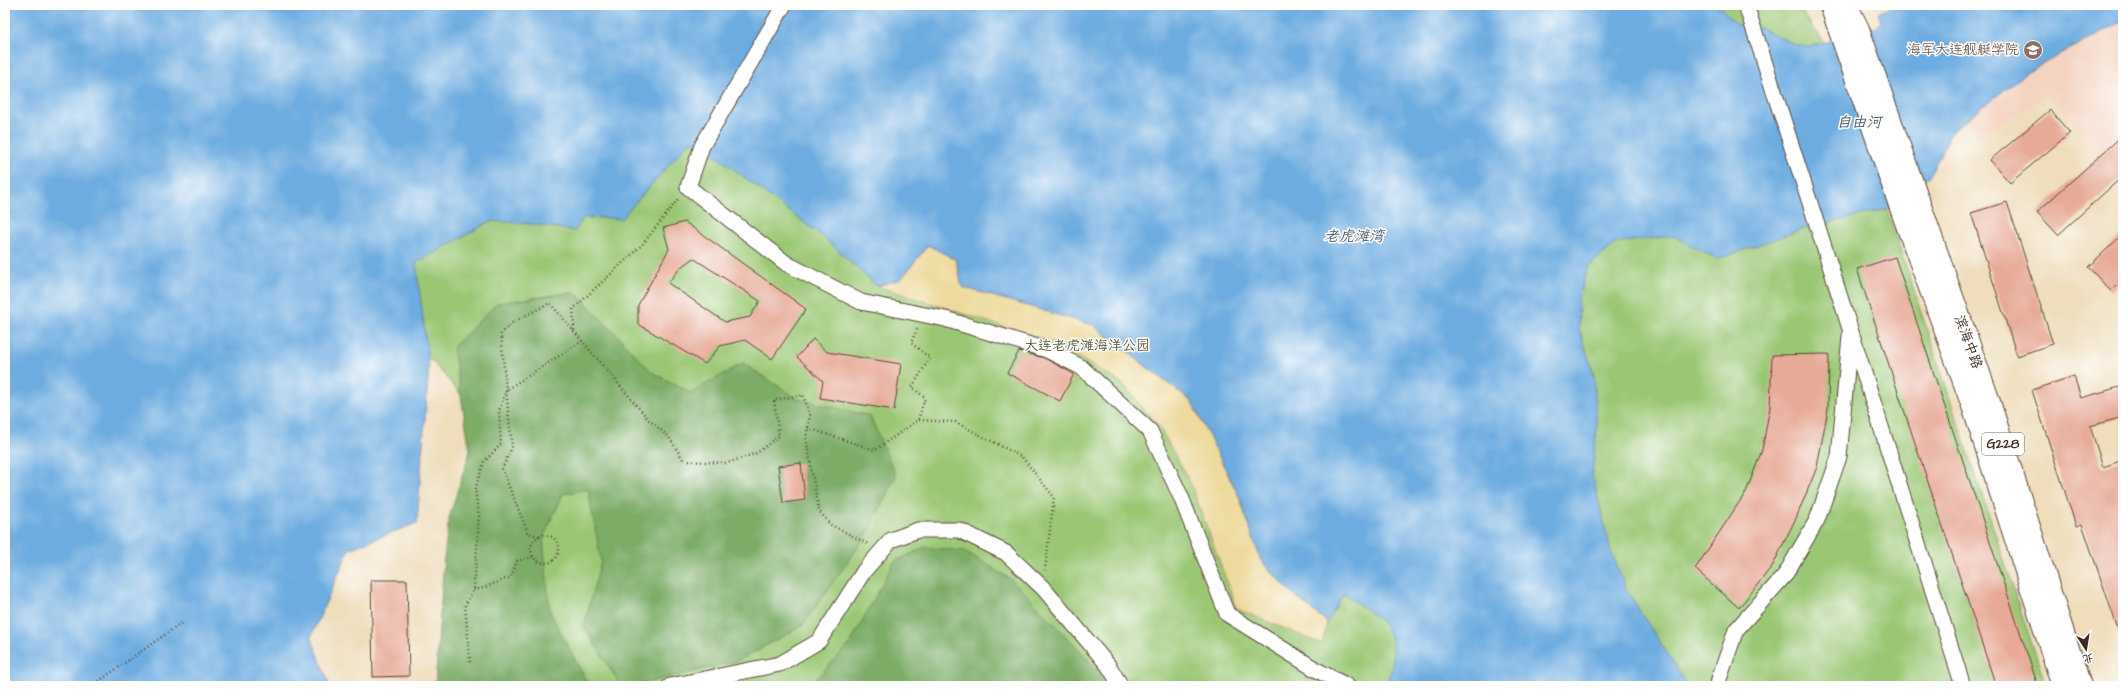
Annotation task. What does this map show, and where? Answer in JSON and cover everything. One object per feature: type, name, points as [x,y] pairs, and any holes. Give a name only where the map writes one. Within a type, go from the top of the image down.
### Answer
[{"type":"highway","name":"滨海中路","points":[[1831,5],[1849,31],[1910,208],[2063,686]]},
{"type":"highway","name":"滨海中路","points":[[1842,5],[1850,13],[1849,31]]},
{"type":"highway","name":"滨海中路","points":[[1910,208],[1989,402],[2080,686]]},
{"type":"street","points":[[784,5],[702,146],[688,186],[787,264],[861,302],[945,319],[1047,350],[1081,367],[1150,431],[1181,497],[1227,614],[1315,669],[1347,686]]},
{"type":"street","points":[[1747,9],[1851,329],[1963,686]]},
{"type":"street","points":[[1718,686],[1718,679],[1736,630],[1785,575],[1817,520],[1839,457],[1851,329]]},
{"type":"street","points":[[670,686],[780,664],[820,641],[864,571],[891,540],[918,530],[959,530],[1006,553],[1043,588],[1108,665],[1121,686]]},
{"type":"path","points":[[574,330],[573,309],[642,244],[688,186]]},
{"type":"path","points":[[539,536],[532,543],[531,548],[533,557],[541,563],[554,560],[558,552],[558,543],[547,535],[539,536],[528,533],[502,469],[512,447],[501,334],[513,322],[550,303],[649,420],[669,436],[684,461],[727,463],[757,453],[779,436],[774,400],[784,397],[803,395],[810,414],[806,438],[819,511],[831,525],[868,544],[877,556]]},
{"type":"path","points":[[470,662],[465,605],[474,589],[479,516],[475,489],[484,462],[501,444],[499,411],[506,390],[582,341]]},
{"type":"path","points":[[808,428],[875,450],[918,420],[925,398],[912,387],[930,358],[911,343]]},
{"type":"path","points":[[918,420],[955,422],[1022,457],[1054,497],[1043,588]]},
{"type":"path","points":[[474,589],[480,589],[511,577],[517,561],[533,557]]},
{"type":"path","points":[[92,686],[184,622]]},
{"type":"shaded area","name":"海军大连舰艇学院","points":[[1927,5],[2123,5],[2123,176],[2048,95],[1977,137]]},
{"type":"green space","name":"大连老虎滩海洋公园","points":[[128,5],[1789,5],[1802,12],[1829,49],[1893,228],[2046,686],[448,686],[474,410]]},
{"type":"green space","points":[[575,292],[652,372],[691,393],[743,363],[798,399],[870,416],[896,476],[867,534],[802,626],[737,661],[634,686],[621,686],[584,626],[601,561],[588,489],[563,494],[543,538],[550,612],[589,686],[435,686],[444,558],[449,518],[470,451],[453,347],[497,303]]},
{"type":"green space","points":[[925,547],[965,551],[1012,580],[1107,679],[1110,686],[786,686],[815,680],[850,644],[894,562]]},
{"type":"sand","points":[[928,245],[956,260],[962,287],[1093,325],[1192,402],[1239,496],[1261,561],[1295,596],[1327,622],[1322,644],[1237,609],[1191,484],[1160,428],[1123,384],[1057,344],[877,286],[901,279]]},
{"type":"water","points":[[5,5],[1718,5],[1736,24],[1759,27],[1796,45],[1809,47],[1877,27],[1881,22],[1878,13],[1894,5],[2123,5],[2123,21],[2026,73],[1952,131],[1930,175],[1888,209],[1803,229],[1718,259],[1673,236],[1616,243],[1588,267],[1578,298],[1579,328],[1594,375],[1597,427],[1592,474],[1610,549],[1626,589],[1688,686],[1401,686],[1389,681],[1393,658],[1391,642],[1386,628],[1381,621],[1344,593],[1327,622],[1295,596],[1261,561],[1239,496],[1192,402],[1093,325],[962,287],[956,260],[928,245],[901,279],[877,286],[822,236],[711,152],[691,140],[621,219],[584,217],[575,231],[531,224],[491,221],[416,263],[429,366],[417,523],[349,549],[311,637],[330,686],[5,686]]},
{"type":"building","points":[[2050,110],[2070,133],[2010,183],[1990,160]]},
{"type":"building","points":[[2123,135],[2123,176],[2058,235],[2037,212]]},
{"type":"building","points":[[2007,202],[2053,344],[2017,356],[1971,213]]},
{"type":"building","points":[[685,222],[806,309],[772,359],[745,340],[720,346],[705,364],[638,324],[638,305],[669,249],[663,228]],"holes":[[[693,258],[760,301],[750,317],[725,322],[668,283],[681,267]]]},
{"type":"building","points":[[2123,234],[2123,279],[2111,291],[2088,267]]},
{"type":"building","points":[[1895,257],[2038,686],[1996,686],[1857,269]]},
{"type":"building","points":[[813,339],[827,352],[901,364],[894,410],[820,398],[823,381],[797,357]]},
{"type":"building","points":[[1019,351],[1044,358],[1074,374],[1060,401],[1007,373]]},
{"type":"building","points":[[1829,354],[1828,409],[1817,467],[1797,516],[1773,565],[1739,608],[1695,569],[1746,492],[1762,450],[1770,407],[1772,355]]},
{"type":"building","points":[[2074,376],[2081,398],[2123,386],[2123,417],[2090,426],[2103,467],[2123,460],[2123,638],[2121,638],[2082,524],[2076,526],[2032,390]]},
{"type":"building","points":[[801,463],[805,500],[783,503],[778,466]]},
{"type":"building","points":[[371,580],[407,580],[409,676],[373,677]]},
{"type":"place","name":"海军大连舰艇学院","points":[[2033,50]]},
{"type":"water label","name":"自由河","points":[[1859,122]]},
{"type":"water label","name":"老虎滩湾","points":[[1354,236]]}]
